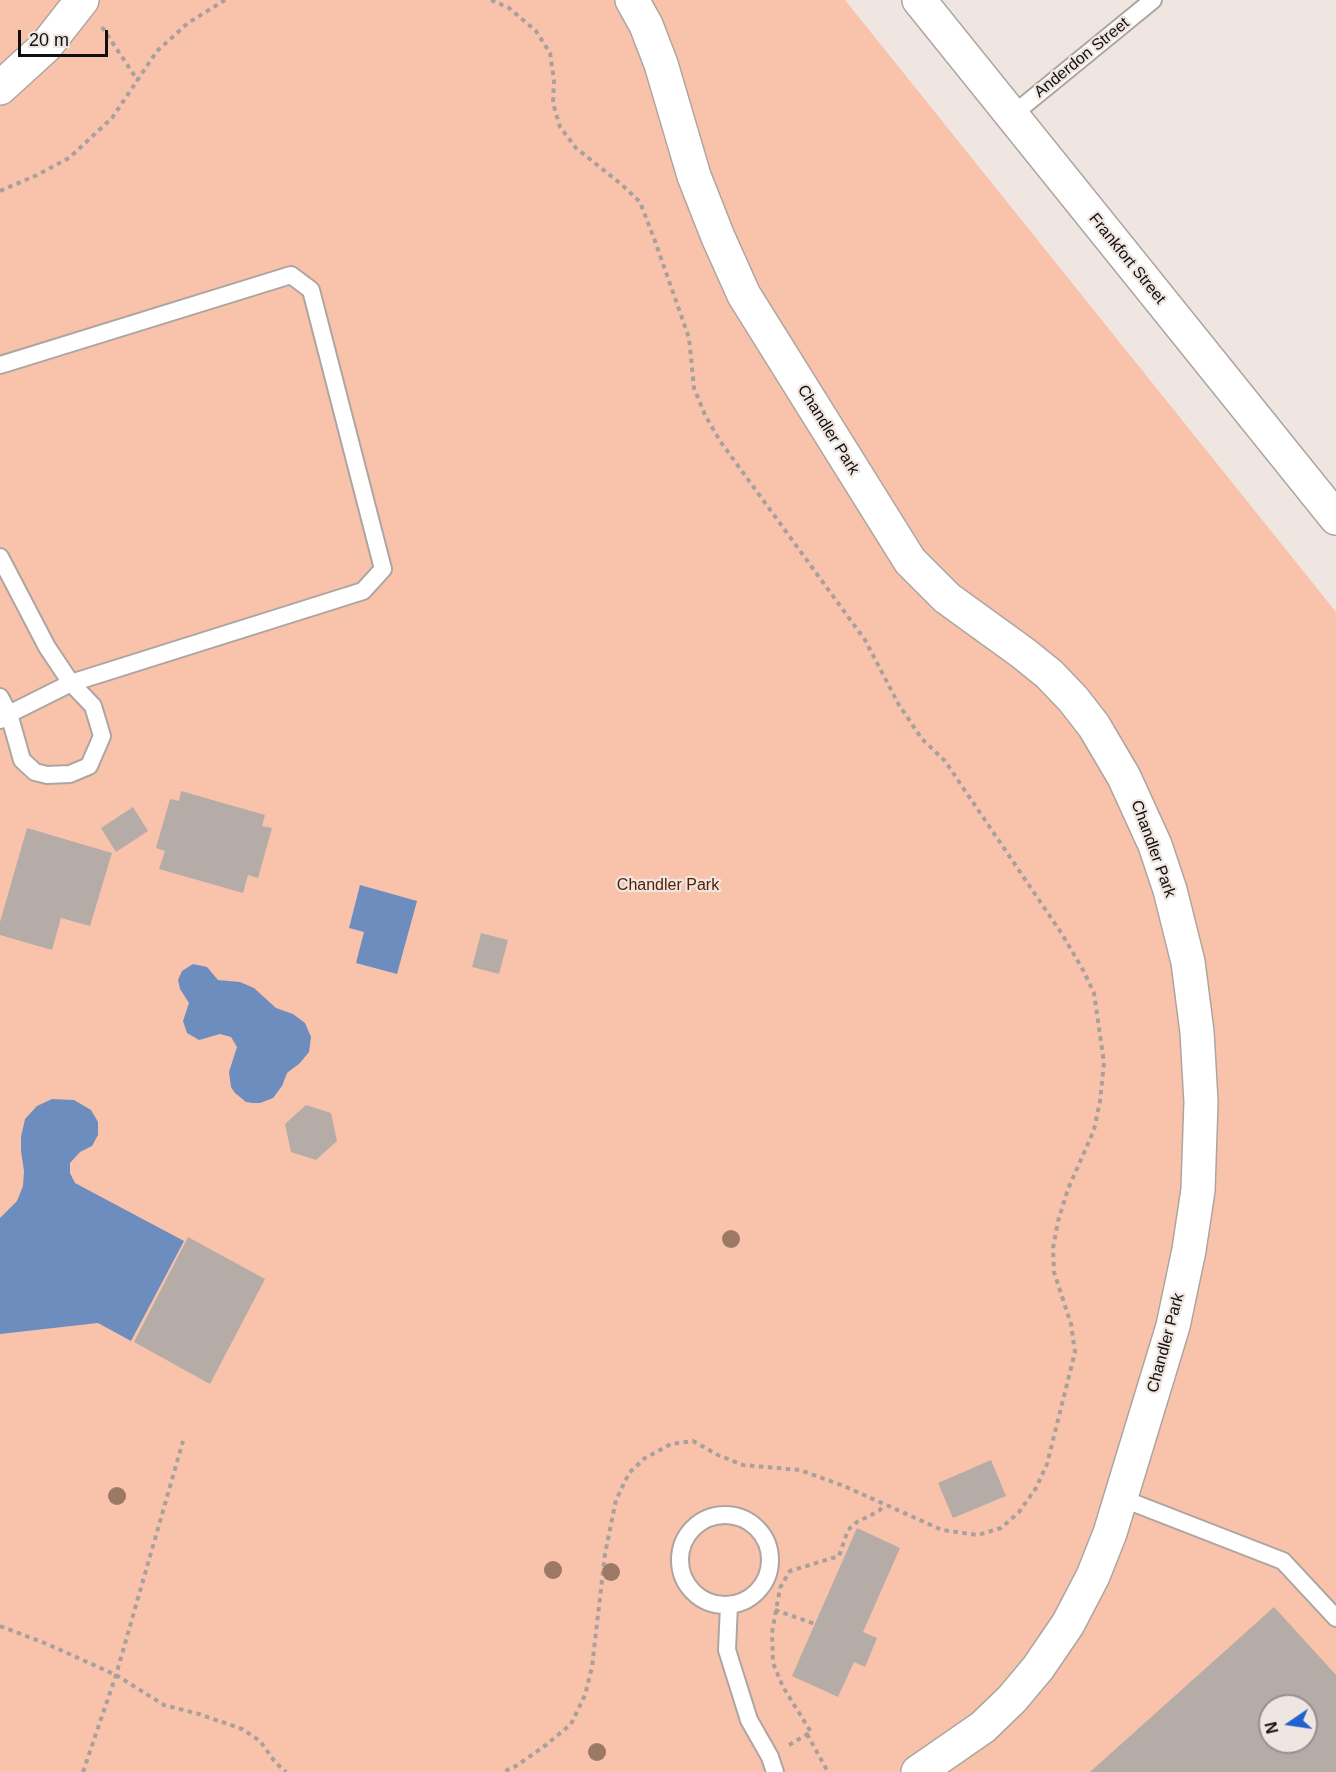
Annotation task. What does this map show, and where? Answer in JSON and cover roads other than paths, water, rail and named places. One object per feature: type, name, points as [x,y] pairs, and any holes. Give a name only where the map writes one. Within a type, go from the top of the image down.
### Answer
[{"type":"street","name":"Chandler Park","points":[[632,0],[646,25],[661,64],[694,176],[717,237],[744,295],[910,561],[948,598],[1049,674],[1094,726],[1137,802],[1155,845],[1170,890],[1188,962],[1197,1032],[1201,1102],[1198,1190],[1190,1250],[1173,1326],[1121,1498],[1093,1576],[1068,1624],[1038,1668],[983,1727],[918,1772]]},
{"type":"street","name":"Frankfort Street","points":[[919,0],[1336,518]]},
{"type":"street","points":[[0,88],[90,9]]},
{"type":"lane","name":"Anderdon Street","points":[[1011,116],[1153,0]]},
{"type":"lane","points":[[0,365],[291,275],[311,290],[383,569],[363,591],[71,683],[4,717]]},
{"type":"lane","points":[[0,557],[47,647],[71,683],[93,706],[102,736],[89,766],[70,774],[47,775],[35,772],[22,760],[4,717],[0,697]]},
{"type":"lane","points":[[1121,1498],[1283,1561],[1336,1618]]},
{"type":"lane","points":[[724,1515],[738,1517],[762,1534],[768,1548],[770,1562],[766,1577],[758,1590],[747,1599],[729,1605],[704,1600],[692,1591],[684,1578],[680,1564],[681,1549],[686,1536],[696,1525],[709,1518],[724,1515]]},
{"type":"lane","points":[[729,1605],[727,1650],[749,1720],[772,1764]]},
{"type":"water","points":[[360,885],[417,901],[397,974],[356,963],[364,932],[349,928]]},
{"type":"water","points":[[193,964],[207,967],[218,980],[240,982],[254,988],[276,1008],[293,1014],[305,1023],[311,1037],[309,1052],[287,1073],[282,1086],[273,1098],[253,1103],[246,1102],[235,1093],[231,1087],[229,1072],[237,1047],[231,1037],[220,1034],[199,1040],[187,1033],[183,1021],[189,1003],[180,989],[178,980],[182,971]]},
{"type":"water","points":[[52,1099],[74,1100],[91,1110],[98,1122],[98,1135],[92,1146],[80,1152],[70,1163],[70,1173],[75,1183],[184,1241],[131,1341],[98,1323],[0,1334],[0,1218],[17,1201],[23,1186],[21,1137],[25,1119],[37,1106]]}]
